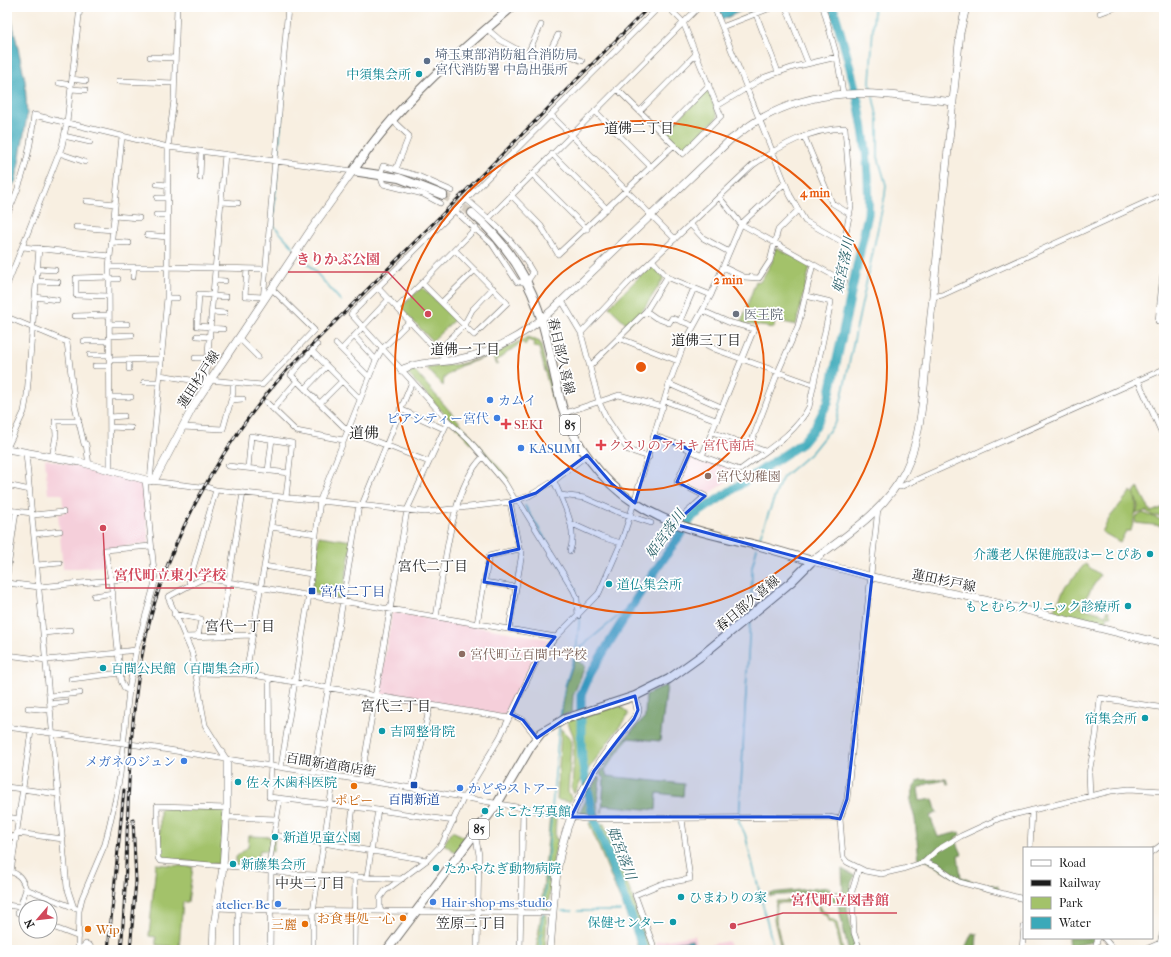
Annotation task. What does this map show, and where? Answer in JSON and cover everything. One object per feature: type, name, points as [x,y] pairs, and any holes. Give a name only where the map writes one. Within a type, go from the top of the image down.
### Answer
[{"type":"main road","points":[[441,199],[404,179],[353,172],[391,119],[430,78],[512,7]]},
{"type":"main road","name":"春日部久喜線","points":[[472,213],[484,224],[511,255],[528,282],[542,319],[565,413],[587,455],[608,480],[635,503],[675,524]]},
{"type":"main road","name":"85","points":[[675,524],[697,532],[760,546],[812,561]]},
{"type":"main road","name":"春日部久喜線","points":[[537,738],[555,723],[588,710],[635,696],[653,688],[687,668],[791,582],[812,561]]},
{"type":"main road","name":"85","points":[[391,948],[417,910],[497,804],[537,738]]},
{"type":"street","points":[[7,285],[59,153],[64,136],[67,122],[80,7]]},
{"type":"street","points":[[91,950],[89,946],[81,949],[79,938],[79,911],[82,898],[105,844],[120,775],[129,690],[136,650],[154,582],[148,480],[160,382],[167,298],[168,147],[174,83],[177,7]]},
{"type":"street","points":[[247,269],[245,296],[263,300],[288,7]]},
{"type":"street","points":[[578,616],[577,598],[574,591],[504,483],[469,440],[412,382],[352,314],[466,198],[659,7]]},
{"type":"street","points":[[617,89],[683,154],[721,116],[684,22],[668,7]]},
{"type":"street","points":[[488,218],[699,7]]},
{"type":"street","points":[[581,333],[652,260],[753,164],[772,151],[804,136],[832,129],[845,128],[852,206],[844,243],[805,222],[798,210],[785,183],[772,151],[759,119],[746,88],[714,7]]},
{"type":"street","points":[[722,27],[773,7]]},
{"type":"street","points":[[786,7],[808,63]]},
{"type":"street","points":[[823,7],[837,57],[843,93]]},
{"type":"street","points":[[812,561],[847,536],[878,508],[896,486],[905,470],[913,449],[920,413],[960,33],[966,7]]},
{"type":"street","points":[[1100,13],[1116,7]]},
{"type":"street","points":[[756,14],[778,72]]},
{"type":"street","points":[[527,55],[541,25]]},
{"type":"street","points":[[487,29],[550,68]]},
{"type":"street","points":[[543,64],[558,35]]},
{"type":"street","points":[[552,47],[582,61]]},
{"type":"street","points":[[640,112],[696,54]]},
{"type":"street","points":[[150,57],[175,58]]},
{"type":"street","points":[[717,106],[746,88],[778,72],[808,63],[837,57]]},
{"type":"street","points":[[119,80],[174,83]]},
{"type":"street","points":[[59,83],[71,84],[86,81]]},
{"type":"street","points":[[71,84],[84,90]]},
{"type":"street","points":[[662,133],[709,85]]},
{"type":"street","points":[[401,370],[414,365],[447,361],[480,353],[502,345],[542,319],[730,140],[759,119],[804,100],[843,93],[864,92],[952,102]]},
{"type":"street","points":[[595,111],[651,167]]},
{"type":"street","points":[[7,215],[20,186],[26,166],[31,146],[34,115],[168,147],[276,160],[353,172]]},
{"type":"street","points":[[551,115],[675,239]]},
{"type":"street","points":[[391,119],[409,136],[396,169]]},
{"type":"street","points":[[64,136],[90,142]]},
{"type":"street","points":[[110,471],[109,267],[122,136]]},
{"type":"street","points":[[804,136],[832,203],[850,214]]},
{"type":"street","points":[[511,195],[540,226],[558,254],[587,229],[674,145]]},
{"type":"street","points":[[200,178],[201,151]]},
{"type":"street","points":[[59,153],[85,162]]},
{"type":"street","points":[[210,382],[206,376],[225,154]]},
{"type":"street","points":[[552,154],[607,209]]},
{"type":"street","points":[[380,175],[384,166],[418,176],[452,191]]},
{"type":"street","name":"蓮田杉戸線","points":[[148,480],[155,479],[182,427],[210,382],[263,300],[272,289],[310,231],[353,172]]},
{"type":"street","points":[[532,174],[587,229]]},
{"type":"street","points":[[380,910],[380,898],[427,860],[442,844],[464,797],[510,716],[537,660],[599,593],[621,543],[635,503],[669,384],[688,336],[712,295],[741,224],[785,183]]},
{"type":"street","points":[[157,184],[168,185]]},
{"type":"street","points":[[933,297],[942,295],[1164,194]]},
{"type":"street","points":[[719,197],[741,224],[845,282]]},
{"type":"street","points":[[157,198],[168,198]]},
{"type":"street","points":[[454,210],[476,228],[500,254],[517,282],[528,282],[533,273],[528,264],[488,218],[466,198]]},
{"type":"street","points":[[86,202],[115,204]]},
{"type":"street","points":[[221,202],[238,203]]},
{"type":"street","points":[[723,268],[744,277],[759,278],[770,260],[778,230],[798,210]]},
{"type":"street","points":[[156,214],[168,215]]},
{"type":"street","points":[[114,216],[139,218]]},
{"type":"street","points":[[690,224],[703,238],[729,252]]},
{"type":"street","points":[[76,226],[113,230]]},
{"type":"street","points":[[397,308],[476,228]]},
{"type":"street","points":[[148,236],[167,237]]},
{"type":"street","points":[[112,242],[129,243]]},
{"type":"street","points":[[22,247],[110,256]]},
{"type":"street","points":[[39,248],[27,395],[24,412],[7,449],[26,454],[89,465],[148,480],[201,488],[204,486],[216,490],[425,512],[515,501],[536,493],[587,455]]},
{"type":"street","points":[[422,283],[474,335],[507,303],[455,250]]},
{"type":"street","points":[[652,260],[667,277],[712,295]]},
{"type":"street","points":[[750,446],[778,372],[798,326],[813,264]]},
{"type":"street","points":[[1164,264],[1158,321],[1164,321]]},
{"type":"street","points":[[109,267],[167,266],[266,269]]},
{"type":"street","points":[[133,277],[134,267]]},
{"type":"street","points":[[37,268],[55,270]]},
{"type":"street","points":[[442,302],[475,270]]},
{"type":"street","points":[[590,366],[646,311],[667,277]]},
{"type":"street","points":[[109,296],[76,295],[76,278],[118,279]]},
{"type":"street","points":[[214,280],[225,281]]},
{"type":"street","points":[[36,281],[58,282]]},
{"type":"street","points":[[378,288],[447,361]]},
{"type":"street","points":[[438,351],[464,325],[472,310],[493,288]]},
{"type":"street","points":[[680,321],[694,288]]},
{"type":"street","points":[[160,375],[210,382],[233,382],[262,385],[314,330],[272,289]]},
{"type":"street","points":[[223,329],[197,326],[199,294],[226,297]]},
{"type":"street","points":[[655,436],[740,470],[792,431],[803,420],[809,407],[831,302],[806,296]]},
{"type":"street","points":[[35,297],[57,300]]},
{"type":"street","points":[[167,298],[177,298]]},
{"type":"street","points":[[342,349],[389,299]]},
{"type":"street","points":[[562,301],[581,333],[599,402],[610,425],[628,450],[649,457]]},
{"type":"street","points":[[646,311],[656,318],[669,323],[672,318],[694,326]]},
{"type":"street","points":[[702,456],[754,329],[728,322],[703,311]]},
{"type":"street","points":[[212,312],[225,313]]},
{"type":"street","points":[[75,316],[109,315]]},
{"type":"street","points":[[7,317],[66,342],[75,406],[84,444],[86,444],[89,465]]},
{"type":"street","points":[[281,767],[309,595],[320,500],[376,360],[382,349],[410,322]]},
{"type":"street","points":[[109,324],[127,324]]},
{"type":"street","points":[[84,341],[132,335]]},
{"type":"street","points":[[197,336],[210,337]]},
{"type":"street","points":[[354,336],[376,360]]},
{"type":"street","points":[[688,336],[741,359],[814,385]]},
{"type":"street","points":[[239,338],[258,357]]},
{"type":"street","points":[[619,338],[678,360]]},
{"type":"street","points":[[336,344],[369,377]]},
{"type":"street","points":[[317,345],[291,375],[347,430],[429,462]]},
{"type":"street","points":[[312,351],[360,399]]},
{"type":"street","points":[[90,355],[110,360],[162,359]]},
{"type":"street","points":[[195,358],[208,358]]},
{"type":"street","points":[[95,366],[110,360]]},
{"type":"street","points":[[129,360],[129,369]]},
{"type":"street","points":[[305,389],[327,366]]},
{"type":"street","points":[[896,486],[900,487],[1164,368]]},
{"type":"street","points":[[1138,380],[1164,438]]},
{"type":"street","points":[[273,409],[297,381]]},
{"type":"street","points":[[320,403],[342,381]]},
{"type":"street","points":[[144,382],[160,382]]},
{"type":"street","points":[[182,427],[222,429],[231,400],[233,382]]},
{"type":"street","points":[[314,772],[360,505],[412,382]]},
{"type":"street","points":[[669,384],[721,407]]},
{"type":"street","points":[[565,413],[619,395],[664,404],[716,420]]},
{"type":"street","points":[[110,398],[131,397]]},
{"type":"street","points":[[231,400],[243,399]]},
{"type":"street","points":[[266,402],[296,431],[344,440]]},
{"type":"street","points":[[400,409],[444,429]]},
{"type":"street","points":[[110,417],[124,416]]},
{"type":"street","points":[[361,780],[407,510],[448,420]]},
{"type":"street","points":[[52,458],[56,435],[55,421],[79,421]]},
{"type":"street","points":[[110,427],[131,428]]},
{"type":"street","points":[[712,432],[765,451]]},
{"type":"street","points":[[248,468],[251,436],[292,443],[286,497]]},
{"type":"street","points":[[268,471],[272,439]]},
{"type":"street","points":[[675,524],[705,496],[677,482],[690,450]]},
{"type":"street","points":[[26,454],[35,534],[67,887],[74,908]]},
{"type":"street","points":[[436,617],[455,509],[474,466],[483,458]]},
{"type":"street","points":[[228,466],[289,473]]},
{"type":"street","points":[[554,481],[572,528],[573,543],[570,551]]},
{"type":"street","points":[[7,485],[30,490]]},
{"type":"street","points":[[190,586],[189,582],[216,490]]},
{"type":"street","points":[[220,635],[243,493]]},
{"type":"street","points":[[560,495],[586,498],[630,516],[652,523]]},
{"type":"street","points":[[246,674],[276,496]]},
{"type":"street","points":[[509,629],[522,553],[519,549],[515,501]]},
{"type":"street","points":[[878,508],[848,799],[840,819],[843,857],[847,862],[873,874],[881,874],[924,862],[937,850],[961,836],[1000,818],[1090,796],[1129,789],[1164,791]]},
{"type":"street","points":[[7,510],[32,514],[63,512]]},
{"type":"street","points":[[7,575],[16,511]]},
{"type":"street","points":[[570,523],[601,537],[621,543]]},
{"type":"street","points":[[271,526],[316,534]]},
{"type":"street","points":[[35,534],[60,532]]},
{"type":"street","points":[[129,690],[125,689],[120,674],[113,594],[105,550],[151,546]]},
{"type":"street","points":[[477,624],[489,556],[519,549]]},
{"type":"street","name":"蓮田杉戸線","points":[[812,561],[872,577],[985,600],[1164,644]]},
{"type":"street","points":[[37,565],[60,563]]},
{"type":"street","points":[[264,566],[311,574]]},
{"type":"street","points":[[7,583],[39,587],[154,576]]},
{"type":"street","points":[[213,950],[223,867],[227,808],[227,760],[205,725],[192,653],[168,597],[204,578],[556,638]]},
{"type":"street","points":[[484,582],[516,587]]},
{"type":"street","points":[[94,596],[113,594]]},
{"type":"street","points":[[174,614],[201,619],[198,636]]},
{"type":"street","points":[[44,633],[71,630]]},
{"type":"street","points":[[184,637],[253,635]]},
{"type":"street","points":[[7,655],[46,660],[136,650]]},
{"type":"street","points":[[196,672],[246,674],[430,705],[510,716],[523,720],[537,738]]},
{"type":"street","points":[[71,678],[120,674]]},
{"type":"street","points":[[269,678],[269,797],[454,821]]},
{"type":"street","points":[[49,696],[80,693]]},
{"type":"street","points":[[550,950],[551,913],[558,857],[571,817],[580,796],[592,775],[616,740],[637,715],[638,710],[635,696]]},
{"type":"street","points":[[1090,796],[1089,773],[1096,736],[1100,698],[1164,708]]},
{"type":"street","points":[[50,704],[66,702]]},
{"type":"street","points":[[412,788],[430,705]]},
{"type":"street","points":[[28,708],[50,710]]},
{"type":"street","name":"百間新道商店街","points":[[7,727],[314,772],[585,819],[829,817],[840,819]]},
{"type":"street","points":[[23,899],[26,889],[21,877],[9,872],[17,835],[31,731]]},
{"type":"street","points":[[313,950],[313,911],[334,776]]},
{"type":"street","points":[[7,787],[58,794]]},
{"type":"street","points":[[270,950],[270,871],[280,798]]},
{"type":"street","points":[[227,808],[157,806],[158,858],[160,861],[270,871],[402,879]]},
{"type":"street","points":[[348,846],[353,807]]},
{"type":"street","points":[[520,950],[523,809]]},
{"type":"street","points":[[367,876],[378,810]]},
{"type":"street","points":[[1030,847],[1032,810]]},
{"type":"street","points":[[7,817],[19,819]]},
{"type":"street","points":[[226,817],[277,819]]},
{"type":"street","points":[[655,950],[635,895],[660,884],[690,879],[682,819]]},
{"type":"street","points":[[475,833],[479,855],[478,950]]},
{"type":"street","points":[[7,836],[17,835],[63,838]]},
{"type":"street","points":[[274,835],[427,860]]},
{"type":"street","points":[[1153,851],[1164,843]]},
{"type":"street","points":[[924,862],[937,867],[959,882],[1023,899]]},
{"type":"street","points":[[859,868],[852,891],[854,933],[860,950]]},
{"type":"street","points":[[354,876],[354,950]]},
{"type":"street","points":[[26,889],[79,911]]},
{"type":"street","points":[[7,905],[18,907]]},
{"type":"street","points":[[217,908],[238,910],[417,910],[551,913]]},
{"type":"street","points":[[238,910],[238,950]]},
{"type":"street","points":[[1144,950],[1160,943],[1164,928]]},
{"type":"street","points":[[58,929],[79,938]]},
{"type":"street","points":[[1022,950],[1023,938]]},
{"type":"street","points":[[1094,950],[1098,939]]},
{"type":"street","points":[[1105,939],[1114,950]]},
{"type":"highlighted area","points":[[655,436],[691,450],[677,482],[705,496],[674,524],[872,577],[847,799],[840,819],[829,817],[571,817],[594,771],[634,719],[638,710],[635,696],[565,719],[537,738],[523,720],[511,714],[537,660],[555,637],[509,629],[516,587],[484,582],[489,556],[519,549],[510,502],[536,493],[587,455],[612,484],[635,503]]},
{"type":"shaded area","name":"宮代幼稚園","points":[[694,454],[739,472],[709,494],[682,481],[691,455]]},
{"type":"shaded area","points":[[45,459],[140,480],[143,484],[149,543],[103,549],[106,566],[63,569],[58,514],[64,513],[62,494],[48,494]]},
{"type":"shaded area","name":"宮代町立百間中学校","points":[[394,612],[549,640],[529,668],[505,716],[380,694],[379,692],[392,613]]},
{"type":"shaded area","points":[[695,935],[698,947],[728,941],[731,950],[656,950],[655,942]]},
{"type":"shaded area","points":[[766,943],[767,950],[734,950]]},
{"type":"green space","points":[[706,92],[709,92],[718,117],[682,150],[666,134],[666,131]]},
{"type":"green space","points":[[775,249],[778,249],[809,264],[810,267],[796,325],[775,320],[774,328],[741,323],[756,281],[760,282],[772,262]]},
{"type":"green space","points":[[651,265],[653,265],[664,278],[643,310],[628,325],[609,307]]},
{"type":"green space","points":[[422,287],[455,319],[432,341],[402,309],[402,306]]},
{"type":"green space","points":[[528,337],[540,342],[554,398],[552,399],[539,348],[533,347],[535,343],[528,340],[525,345],[522,342],[496,361],[498,364],[496,365],[492,355]]},
{"type":"green space","points":[[486,357],[460,366],[444,378],[443,386],[427,368],[460,364]]},
{"type":"green space","points":[[414,370],[509,479],[506,481],[407,373]]},
{"type":"green space","points":[[1138,487],[1151,512],[1164,507],[1164,520],[1160,516],[1153,516],[1146,511],[1136,514],[1138,506],[1134,492]]},
{"type":"green space","points":[[1131,491],[1136,500],[1135,516],[1131,531],[1126,531],[1120,542],[1102,532],[1110,517]]},
{"type":"green space","points":[[1143,513],[1162,520],[1164,525],[1163,531],[1163,526],[1135,523],[1136,517]]},
{"type":"green space","points":[[319,536],[352,541],[342,599],[318,595],[312,590]]},
{"type":"green space","points":[[1085,564],[1100,575],[1080,607],[1106,615],[1107,610],[1109,611],[1111,616],[1107,616],[1105,625],[1052,613],[1066,586]]},
{"type":"green space","points":[[575,659],[585,666],[573,696],[572,712],[561,716],[566,686]]},
{"type":"green space","points":[[667,685],[660,741],[628,738],[605,770],[607,776],[684,784],[683,796],[657,793],[656,810],[603,805],[602,813],[604,779],[600,774],[621,743],[645,717],[646,695]]},
{"type":"green space","points":[[619,705],[627,712],[628,715],[587,771],[583,748],[584,716]]},
{"type":"green space","points":[[578,718],[582,779],[574,794],[572,789],[574,747],[573,735],[567,721]]},
{"type":"green space","points":[[561,729],[570,738],[571,745],[568,792],[572,799],[570,802],[557,800]]},
{"type":"green space","points":[[598,777],[600,779],[597,803],[599,816],[596,816],[591,791]]},
{"type":"green space","points":[[946,779],[949,784],[947,784],[945,780],[927,784],[918,789],[920,801],[933,799],[937,813],[930,816],[938,837],[959,832],[960,835],[955,838],[962,854],[958,855],[961,877],[981,885],[982,883],[998,886],[998,890],[959,880],[924,859],[919,861],[915,819],[910,801],[914,787],[919,780]]},
{"type":"green space","points":[[587,798],[590,816],[578,816]]},
{"type":"green space","points":[[161,808],[224,811],[220,864],[162,859],[160,857]]},
{"type":"green space","points":[[550,816],[556,818],[555,838],[558,839],[554,856],[548,911],[541,910]]},
{"type":"green space","points":[[589,823],[592,823],[632,920],[641,950],[638,950],[635,936]]},
{"type":"green space","points":[[599,823],[604,824],[653,950],[647,950],[643,935],[617,876]]},
{"type":"green space","points":[[452,831],[467,838],[456,853],[444,844]]},
{"type":"green space","points":[[249,836],[275,837],[273,852],[260,850],[257,869],[236,867],[236,857],[248,847]]},
{"type":"green space","points":[[156,864],[193,867],[188,902],[183,902],[179,947],[156,945],[156,937],[149,936]]},
{"type":"green space","points":[[842,869],[855,876],[851,883],[851,896],[845,897],[852,933],[858,950],[848,950],[838,904],[827,900],[820,892],[770,896],[769,893],[829,887],[831,893],[843,891]]},
{"type":"green space","points":[[815,900],[819,904],[821,910],[827,913],[829,918],[837,922],[843,950],[841,950],[835,924],[828,920],[826,915],[819,911],[818,905],[814,902],[777,903],[776,921],[782,947],[791,950],[781,949],[774,920],[776,901]]},
{"type":"green space","points":[[541,915],[547,915],[545,950],[536,950]]},
{"type":"green space","points":[[972,933],[977,934],[976,950],[964,950]]},
{"type":"green space","points":[[1068,939],[1094,939],[1093,942],[1076,945],[1076,950],[1069,950]]},
{"type":"water","points":[[7,7],[9,7],[25,80],[27,116],[16,180],[7,196]]},
{"type":"water","points":[[716,7],[761,7],[747,12],[745,9],[722,20]]},
{"type":"water","points":[[692,940],[694,950],[675,950],[674,943]]},
{"type":"waterway","name":"姫宮落川","points":[[644,950],[593,815],[582,760],[581,695],[590,674],[638,596],[693,516],[802,443],[815,427],[828,402],[868,214],[867,161],[860,109],[833,7]]},
{"type":"waterway","points":[[872,91],[870,84],[874,7]]},
{"type":"waterway","points":[[278,159],[284,89]]},
{"type":"waterway","points":[[758,542],[783,477],[811,453],[836,422],[885,195],[886,185],[878,157],[878,120],[873,97]]},
{"type":"waterway","points":[[278,163],[273,222],[274,226],[295,249]]},
{"type":"waterway","points":[[299,253],[341,301]]},
{"type":"waterway","points":[[525,506],[576,590]]},
{"type":"waterway","points":[[751,612],[752,567],[757,548]]},
{"type":"waterway","points":[[560,719],[565,686],[576,651],[634,603]]},
{"type":"waterway","points":[[576,651],[580,616]]},
{"type":"waterway","points":[[750,619],[739,822],[745,834],[774,950]]},
{"type":"waterway","points":[[540,950],[559,727]]},
{"type":"waterway","points":[[562,911],[572,911]]},
{"type":"waterway","points":[[578,911],[620,911]]},
{"type":"tunnel","points":[[443,195],[472,213]]},
{"type":"railway","points":[[121,950],[126,878],[132,733],[141,661],[161,582],[176,543],[214,469],[261,401],[287,370],[649,7]]},
{"type":"railway","points":[[108,950],[124,790]]},
{"type":"railway","points":[[130,950],[136,881],[133,820]]},
{"type":"place","name":"埼玉東部消防組合消防局 宮代消防署 中島出張所","points":[[427,61]]},
{"type":"place","name":"中須集会所","points":[[419,74]]},
{"type":"place","name":"きりかぶ公園","points":[[428,314]]},
{"type":"place","name":"医王院","points":[[736,314]]},
{"type":"place","name":"カムイ","points":[[490,400]]},
{"type":"place","name":"ピアシティー宮代","points":[[497,418]]},
{"type":"place","name":"SEKI","points":[[506,424]]},
{"type":"place","name":"クスリのアオキ 宮代南店","points":[[601,445]]},
{"type":"place","name":"KASUMI","points":[[521,448]]},
{"type":"place","name":"宮代幼稚園","points":[[708,476]]},
{"type":"place","name":"宮代町立東小学校","points":[[103,528]]},
{"type":"place","name":"介護老人保健施設はーとぴあ","points":[[1150,554]]},
{"type":"place","name":"道仏集会所","points":[[609,584]]},
{"type":"place","name":"宮代二丁目","points":[[312,591]]},
{"type":"place","name":"もとむらクリニック診療所","points":[[1128,606]]},
{"type":"place","name":"宮代町立百間中学校","points":[[462,654]]},
{"type":"place","name":"百間公民館（百間集会所）","points":[[103,668]]},
{"type":"place","name":"宿集会所","points":[[1145,718]]},
{"type":"place","name":"吉岡整骨院","points":[[382,731]]},
{"type":"place","name":"メガネのジュン","points":[[184,761]]},
{"type":"place","name":"佐々木歯科医院","points":[[238,782]]},
{"type":"place","name":"百間新道","points":[[414,785]]},
{"type":"place","name":"ポピー","points":[[354,786]]},
{"type":"place","name":"かどやストアー","points":[[460,788]]},
{"type":"place","name":"よこた写真館","points":[[485,811]]},
{"type":"place","name":"新道児童公園","points":[[275,837]]},
{"type":"place","name":"新藤集会所","points":[[233,864]]},
{"type":"place","name":"たかやなぎ動物病院","points":[[436,868]]},
{"type":"place","name":"ひまわりの家","points":[[681,897]]},
{"type":"place","name":"Hair-shop-ms-studio","points":[[433,902]]},
{"type":"place","name":"atelier Be","points":[[278,904]]},
{"type":"place","name":"お食事処一心","points":[[403,918]]},
{"type":"place","name":"保健センター","points":[[673,922]]},
{"type":"place","name":"三麗","points":[[305,924]]},
{"type":"place","name":"宮代町立図書館","points":[[733,926]]},
{"type":"place","name":"Wip","points":[[88,929]]},
{"type":"district","name":"道佛二丁目","points":[[639,128]]},
{"type":"district","name":"道佛三丁目","points":[[706,340]]},
{"type":"district","name":"道佛一丁目","points":[[465,349]]},
{"type":"district","name":"道佛","points":[[364,433]]},
{"type":"district","name":"宮代二丁目","points":[[433,566]]},
{"type":"district","name":"宮代一丁目","points":[[240,626]]},
{"type":"district","name":"宮代三丁目","points":[[396,706]]},
{"type":"district","name":"中央二丁目","points":[[310,883]]},
{"type":"district","name":"笠原二丁目","points":[[471,923]]}]
